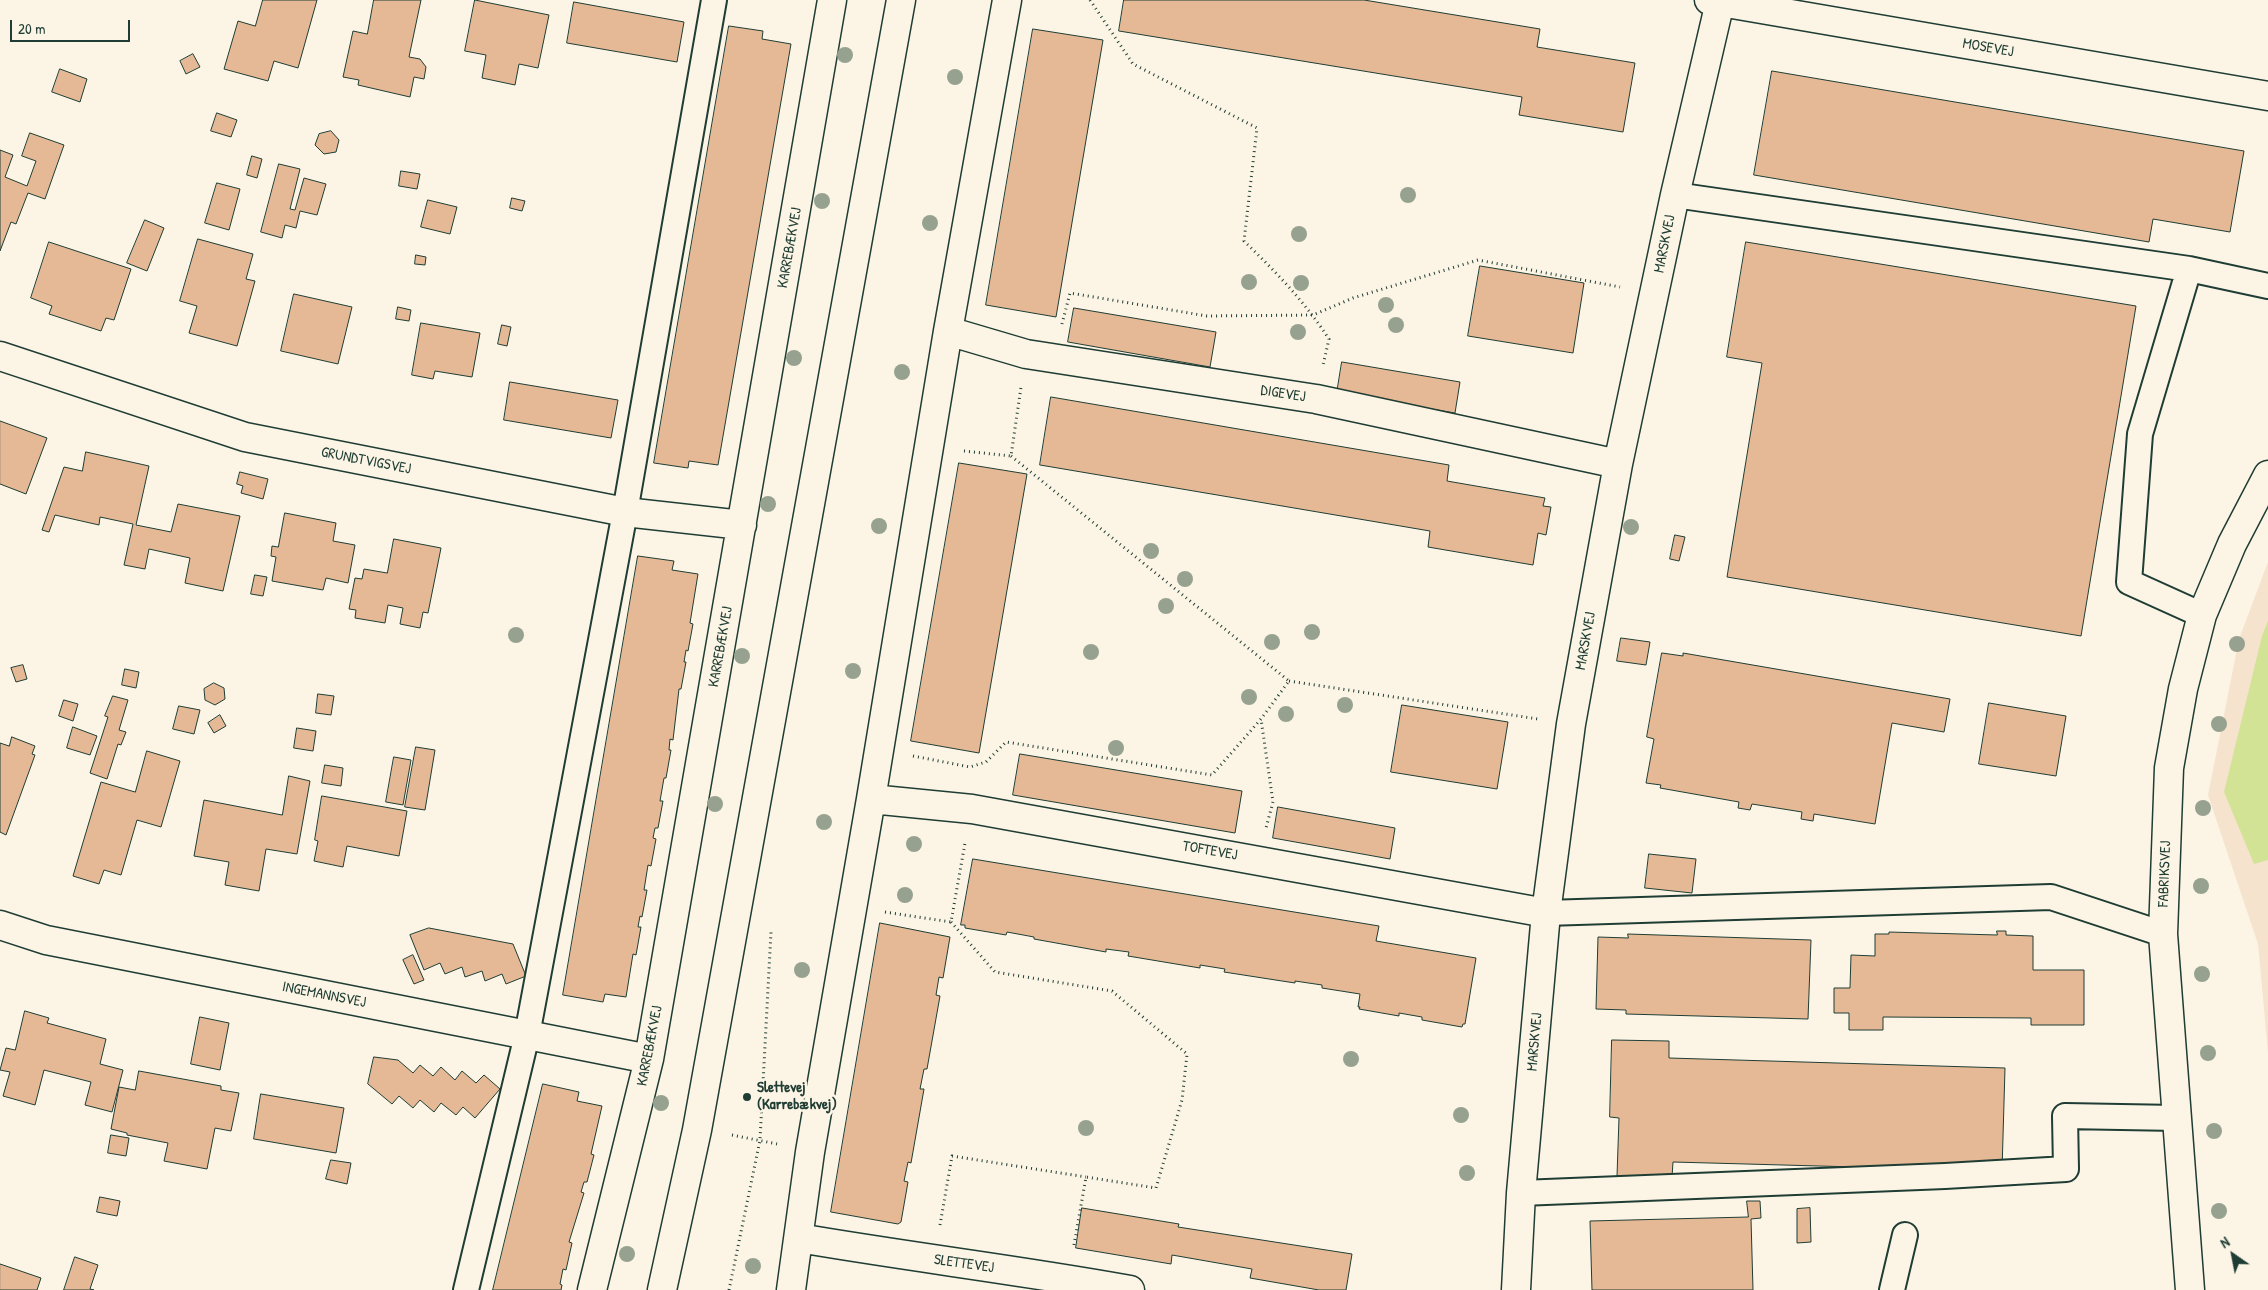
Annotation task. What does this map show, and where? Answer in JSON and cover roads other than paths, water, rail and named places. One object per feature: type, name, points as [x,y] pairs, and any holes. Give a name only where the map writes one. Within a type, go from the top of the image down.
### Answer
[{"type":"street","name":"KARREBÆKVEJ","points":[[592,1290],[649,1059],[832,0]]},
{"type":"street","points":[[662,1290],[697,1130],[901,0]]},
{"type":"street","points":[[791,1290],[810,1152],[872,799],[948,331],[1007,0]]},
{"type":"street","name":"MOSEVEJ","points":[[1717,1],[2268,96]]},
{"type":"street","name":"MARSKVEJ","points":[[1516,1290],[1521,1192],[1546,914],[1571,724],[1618,464],[1717,1]]},
{"type":"street","name":"DIGEVEJ","points":[[948,331],[1026,354],[1316,399],[1618,464]]},
{"type":"street","name":"GRUNDTVIGSVEJ","points":[[0,356],[245,437],[626,512],[742,524]]},
{"type":"street","name":"FABRIKSVEJ","points":[[2190,1290],[2163,934],[2169,768],[2183,689],[2202,615],[2232,544],[2268,475]]},
{"type":"street","name":"TOFTEVEJ","points":[[872,799],[972,809],[1546,914]]},
{"type":"street","name":"INGEMANNSVEJ","points":[[0,925],[46,940],[649,1059]]},
{"type":"street","name":"SLETTEVEJ","points":[[799,1238],[934,1260],[1067,1278],[1130,1290]]},
{"type":"lane","points":[[466,1290],[527,1035],[626,512],[714,0]]},
{"type":"lane","points":[[1675,195],[2189,270],[2268,286]]},
{"type":"lane","points":[[2189,270],[2140,434],[2129,582],[2202,615]]},
{"type":"lane","points":[[1546,914],[2051,898],[2163,934]]},
{"type":"lane","points":[[1521,1192],[1945,1176],[2066,1169],[2065,1116],[2177,1118]]},
{"type":"lane","points":[[1892,1290],[1905,1235]]},
{"type":"place","name":"Slettevej (Karrebækvej)","points":[[747,1097]]}]
